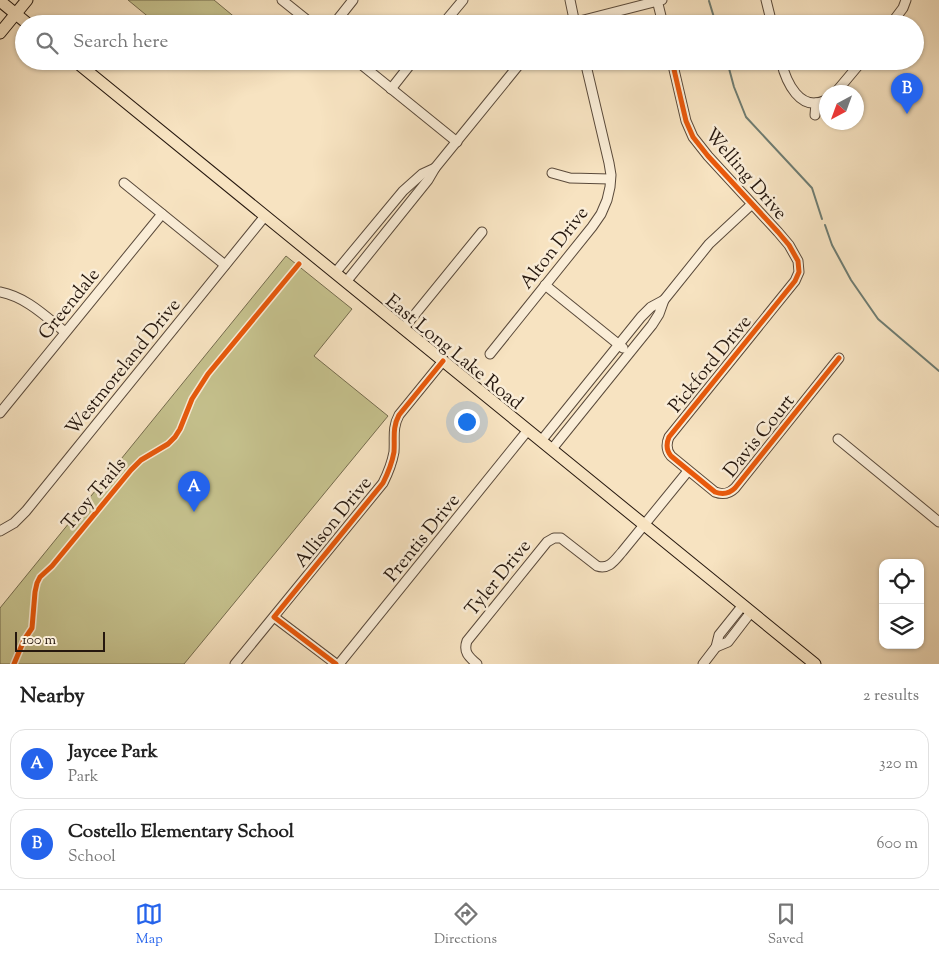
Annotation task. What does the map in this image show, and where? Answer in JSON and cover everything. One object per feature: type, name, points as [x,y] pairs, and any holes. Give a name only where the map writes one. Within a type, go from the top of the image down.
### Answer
[{"type":"main road","points":[[0,1],[16,14],[27,0]]},
{"type":"main road","points":[[0,33],[15,15]]},
{"type":"main road","name":"East Long Lake Road","points":[[86,70],[815,664]]},
{"type":"street","points":[[282,0],[301,15]]},
{"type":"street","points":[[342,15],[354,0]]},
{"type":"street","points":[[451,15],[463,0]]},
{"type":"street","points":[[570,0],[572,15]]},
{"type":"street","points":[[603,15],[658,0],[661,15]]},
{"type":"street","points":[[766,0],[770,15]]},
{"type":"street","points":[[897,15],[906,0]]},
{"type":"street","points":[[368,70],[457,142]]},
{"type":"street","points":[[391,89],[406,70]]},
{"type":"street","points":[[346,282],[515,70]]},
{"type":"street","name":"Alton Drive","points":[[490,354],[592,227],[601,214],[607,200],[610,179],[609,163],[587,70]]},
{"type":"street","name":"Welling Drive","points":[[674,70],[686,121],[693,137],[789,245],[798,261],[798,272]]},
{"type":"street","points":[[784,70],[790,86],[796,95],[810,103],[816,103],[815,115]]},
{"type":"street","points":[[842,85],[854,70]]},
{"type":"street","points":[[335,273],[407,186],[422,174],[435,168]]},
{"type":"street","points":[[552,173],[570,178],[610,179]]},
{"type":"street","points":[[124,183],[226,265]]},
{"type":"street","points":[[552,449],[656,320],[664,300],[709,244],[752,204]]},
{"type":"street","name":"Greendale","points":[[0,412],[162,214]]},
{"type":"street","name":"Westmoreland Drive","points":[[0,531],[26,511],[265,216]]},
{"type":"street","points":[[379,219],[389,228]]},
{"type":"street","points":[[403,329],[482,232]]},
{"type":"street","name":"Pickford Drive","points":[[688,471],[668,453],[669,437],[794,281],[798,272]]},
{"type":"street","points":[[544,285],[629,353]]},
{"type":"street","points":[[0,292],[26,302],[65,332]]},
{"type":"street","points":[[541,441],[645,312],[658,302],[664,300]]},
{"type":"street","name":"Davis Court","points":[[688,471],[715,492],[723,494],[732,490],[839,358]]},
{"type":"street","name":"Allison Drive","points":[[235,664],[383,483],[392,459],[396,421],[443,361]]},
{"type":"street","points":[[585,386],[595,395]]},
{"type":"street","name":"Prentis Drive","points":[[337,664],[528,430]]},
{"type":"street","points":[[838,439],[939,522]]},
{"type":"street","points":[[644,525],[688,471]]},
{"type":"street","name":"Tyler Drive","points":[[477,664],[467,654],[465,647],[467,641],[547,542],[554,538],[561,538],[597,566],[605,567],[614,561],[644,525]]},
{"type":"street","points":[[703,664],[716,647],[728,642],[747,608]]},
{"type":"street","points":[[274,617],[337,664]]},
{"type":"shaded area","points":[[128,0],[214,0],[232,15],[146,15]]},
{"type":"shaded area","points":[[286,256],[352,309],[314,356],[388,416],[184,664],[0,664],[0,608]]},
{"type":"waterway","points":[[709,1],[713,15]]},
{"type":"waterway","points":[[729,70],[746,117],[812,188],[822,219]]},
{"type":"waterway","points":[[825,225],[832,245],[851,280],[878,319],[939,371]]},
{"type":"cycle path","points":[[674,70],[686,121],[693,137],[789,245],[798,261],[799,272],[795,281],[669,437],[667,442],[669,454],[715,492],[723,494],[730,492],[839,358]]},
{"type":"cycle path","name":"Troy Trails","points":[[14,664],[24,640],[32,628],[35,592],[40,577],[52,566],[131,470],[141,460],[168,444],[175,437],[192,399],[208,374],[299,264]]},
{"type":"cycle path","points":[[336,664],[274,617],[383,483],[390,468],[394,452],[395,429],[399,415],[443,361]]},
{"type":"place","name":"Costello Elementary School","points":[[907,114]]},
{"type":"place","name":"Jaycee Park","points":[[194,512]]}]
